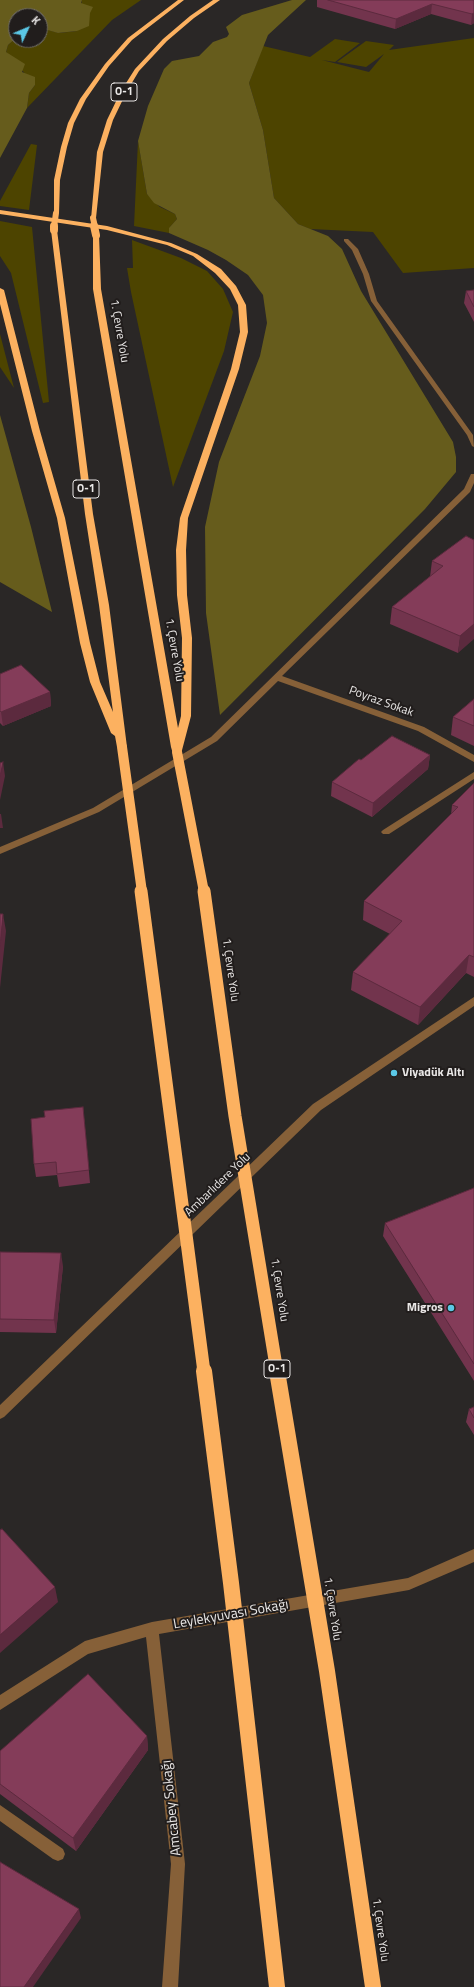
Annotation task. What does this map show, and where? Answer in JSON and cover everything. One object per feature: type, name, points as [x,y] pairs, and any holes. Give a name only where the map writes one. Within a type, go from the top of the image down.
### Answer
[{"type":"highway","name":"O-1","points":[[181,0],[130,39],[107,65],[83,99],[71,123],[64,147],[57,180],[54,230],[86,491],[104,605],[182,1193],[231,1583],[277,1987]]},
{"type":"highway","name":"1. Çevre Yolu","points":[[217,0],[192,17],[165,40],[138,70],[124,92],[110,120],[100,152],[94,218],[96,236],[96,289],[177,752],[206,902],[235,1116],[327,1671],[373,1987]]},
{"type":"highway","points":[[0,212],[107,228],[168,244],[195,255],[218,271],[233,288],[242,305],[244,332],[235,369],[184,518],[181,550],[182,595],[187,638],[186,716],[177,752]]},
{"type":"highway","points":[[0,290],[36,430],[61,518],[84,637],[95,682],[122,747]]},
{"type":"street","points":[[346,240],[355,249],[366,274],[374,301],[470,435],[474,445]]},
{"type":"street","points":[[0,851],[96,810],[214,739],[467,490],[474,476]]},
{"type":"street","name":"Poyraz Sokak","points":[[276,677],[421,729],[474,759]]},
{"type":"street","points":[[386,832],[474,775]]},
{"type":"street","name":"Ambarlıdere Yolu","points":[[0,1413],[317,1107],[474,1001]]},
{"type":"street","name":"Leylekyuvası Sokağı","points":[[0,1703],[84,1648],[152,1629],[409,1584],[474,1555]]},
{"type":"street","name":"Amcabey Sokağı","points":[[152,1629],[178,1864],[170,1987]]},
{"type":"street","points":[[0,1812],[58,1854]]},
{"type":"shaded area","points":[[0,0],[82,0],[81,3],[93,7],[90,13],[89,26],[77,31],[58,33],[48,30],[48,8],[8,8],[8,45],[6,52],[25,64],[22,72],[35,77],[35,85],[29,93],[27,108],[0,158]]},
{"type":"shaded area","points":[[82,0],[141,0],[112,20],[27,108],[29,93],[35,85],[6,52],[8,45],[8,48],[48,48],[48,30],[59,33],[77,31]]},
{"type":"shaded area","points":[[292,0],[306,0],[268,35],[249,83],[263,130],[274,198],[298,224],[328,236],[342,249],[361,291],[453,442],[456,457],[456,472],[425,509],[220,715],[206,613],[205,527],[219,462],[260,356],[267,323],[263,295],[248,275],[226,260],[208,250],[169,233],[169,228],[177,219],[175,214],[154,203],[147,194],[138,141],[148,106],[164,69],[172,61],[199,56],[213,42],[227,37],[229,34],[226,27],[242,15]]},
{"type":"shaded area","points":[[474,38],[474,268],[403,273],[373,232],[310,229],[298,224],[274,198],[263,130],[249,83],[263,46],[310,57],[335,39],[360,43],[335,62],[322,60],[369,72],[384,54],[366,67],[337,62],[366,41],[394,45],[389,50]]},
{"type":"shaded area","points":[[138,141],[147,194],[160,207],[175,214],[177,219],[170,227],[169,233],[134,226]]},
{"type":"shaded area","points":[[31,144],[37,145],[29,210],[0,206],[0,201]]},
{"type":"shaded area","points":[[0,221],[32,227],[49,402],[43,403],[11,273],[0,256]]},
{"type":"shaded area","points":[[132,240],[181,258],[207,271],[223,289],[233,312],[224,351],[173,487],[127,268],[133,268]]},
{"type":"shaded area","points":[[0,334],[14,388],[0,367]]},
{"type":"shaded area","points":[[0,415],[31,527],[52,612],[0,582]]},
{"type":"building","points":[[328,0],[474,0],[474,13],[472,14],[432,4],[396,19]]},
{"type":"building","points":[[474,290],[474,307],[466,291]]},
{"type":"building","points":[[466,536],[474,540],[474,624],[460,636],[392,607],[443,566],[432,561]]},
{"type":"building","points":[[21,665],[50,692],[1,712],[0,674]]},
{"type":"building","points":[[474,699],[474,726],[453,717]]},
{"type":"building","points":[[392,736],[430,755],[373,803],[332,782],[359,759],[361,760]]},
{"type":"building","points":[[3,762],[0,777],[0,763]]},
{"type":"building","points":[[474,783],[474,957],[469,955],[420,1007],[353,972],[402,921],[364,901],[458,807],[452,805]]},
{"type":"building","points":[[0,914],[3,914],[0,947]]},
{"type":"building","points":[[83,1107],[89,1170],[57,1174],[56,1162],[34,1164],[31,1119],[45,1117],[44,1111]]},
{"type":"building","name":"Migros","points":[[474,1188],[474,1364],[385,1223]]},
{"type":"building","points":[[0,1252],[61,1253],[54,1320],[0,1319]]},
{"type":"building","points":[[474,1407],[474,1418],[469,1409]]},
{"type":"building","points":[[2,1529],[55,1587],[0,1635],[0,1530]]},
{"type":"building","points":[[88,1674],[147,1736],[73,1838],[0,1784],[0,1751]]},
{"type":"building","points":[[0,1862],[79,1909],[24,1987],[0,1987]]},
{"type":"place","name":"Viyadük Altı","points":[[394,1073]]},
{"type":"place","name":"Migros","points":[[451,1308]]}]
